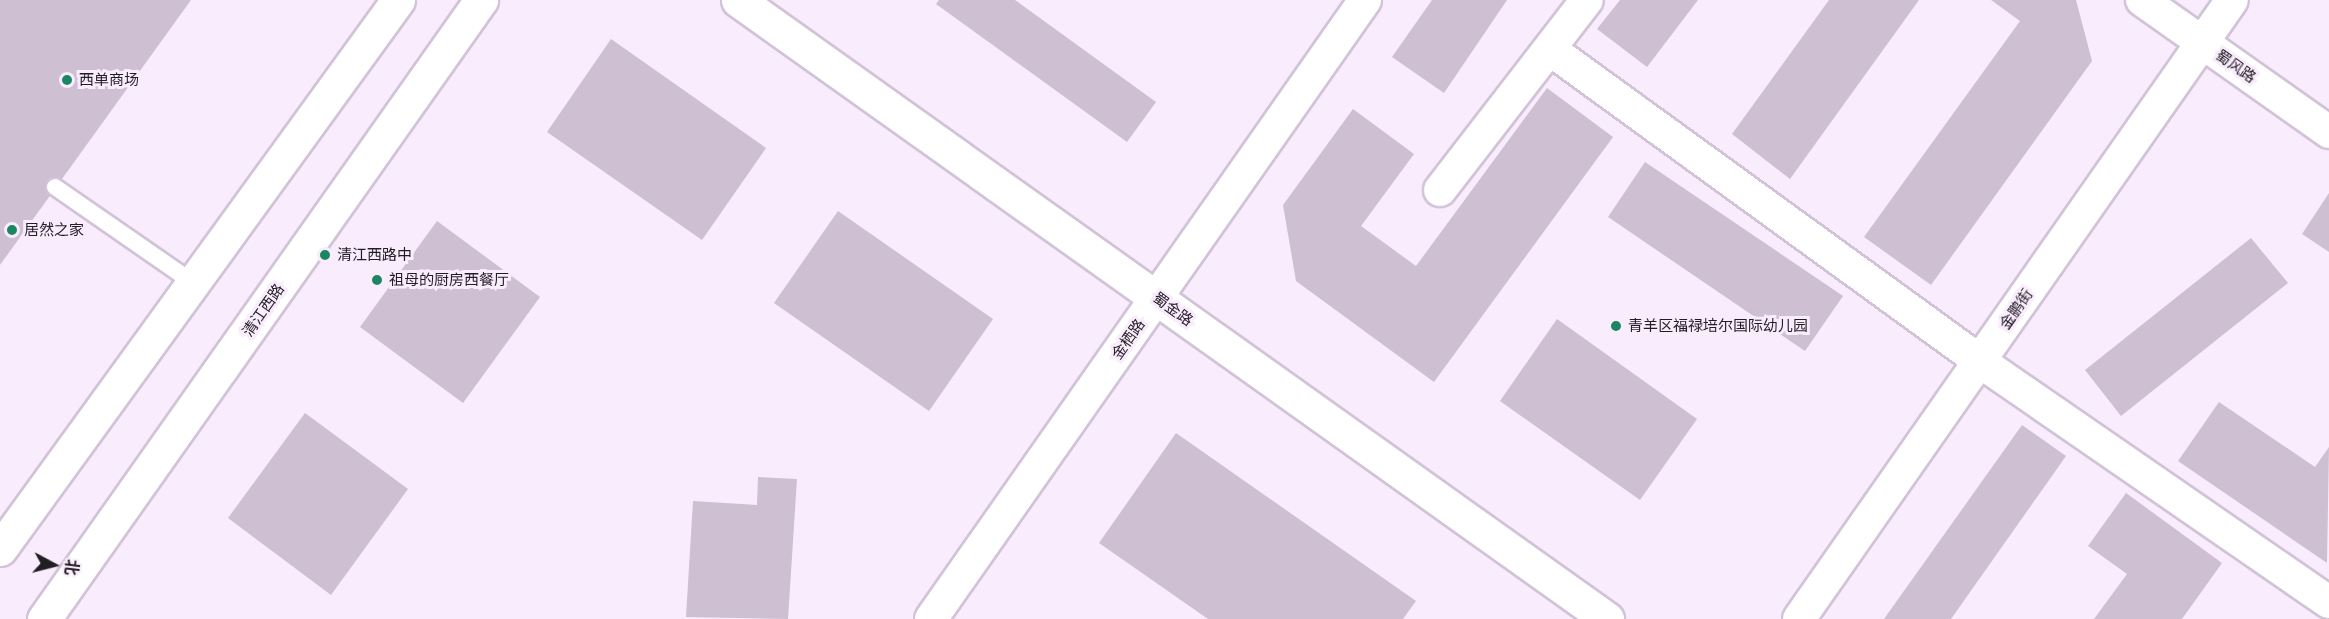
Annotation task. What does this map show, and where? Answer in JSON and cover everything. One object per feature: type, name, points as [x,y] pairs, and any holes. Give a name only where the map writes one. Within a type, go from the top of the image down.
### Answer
[{"type":"main road","points":[[0,549],[398,0]]},
{"type":"main road","name":"清江西路","points":[[44,619],[481,0]]},
{"type":"main road","name":"蜀金路","points":[[738,0],[1607,619]]},
{"type":"street","name":"金栖路","points":[[931,619],[1365,0]]},
{"type":"street","points":[[1440,190],[1551,50],[1587,0]]},
{"type":"street","name":"蜀风路","points":[[2142,0],[2329,132]]},
{"type":"street","name":"金鹏街","points":[[1799,619],[2232,0]]},
{"type":"street","points":[[1551,50],[1980,360],[2329,602]]},
{"type":"lane","points":[[55,187],[192,282]]},
{"type":"building","name":"西单商场","points":[[0,0],[191,0],[0,265]]},
{"type":"building","points":[[939,0],[1015,0],[1156,102],[1127,142],[936,4]]},
{"type":"building","points":[[1432,0],[1507,0],[1444,93],[1392,57]]},
{"type":"building","points":[[1620,0],[1698,0],[1647,67],[1597,29]]},
{"type":"building","points":[[1829,0],[1919,0],[1790,179],[1732,134]]},
{"type":"building","points":[[1991,0],[2076,0],[2092,61],[1931,285],[1864,237],[2020,21]]},
{"type":"building","points":[[611,39],[766,148],[702,240],[547,132]]},
{"type":"building","points":[[1547,88],[1613,137],[1434,382],[1296,281],[1283,205],[1353,109],[1414,154],[1361,226],[1416,266]]},
{"type":"building","points":[[1645,162],[1843,296],[1805,351],[1608,217]]},
{"type":"building","points":[[2329,193],[2329,252],[2302,234]]},
{"type":"building","points":[[838,211],[993,319],[929,411],[774,303]]},
{"type":"building","points":[[437,221],[540,297],[463,403],[360,327]]},
{"type":"building","points":[[2251,238],[2288,283],[2121,416],[2085,370]]},
{"type":"building","points":[[1557,319],[1697,419],[1640,500],[1500,401]]},
{"type":"building","points":[[2219,402],[2315,467],[2329,447],[2327,563],[2178,461]]},
{"type":"building","points":[[305,413],[408,489],[331,595],[228,518]]},
{"type":"building","points":[[2022,425],[2066,456],[1951,619],[1884,619]]},
{"type":"building","points":[[1176,433],[1416,601],[1403,619],[1208,619],[1099,543]]},
{"type":"building","points":[[758,477],[797,479],[788,619],[686,617],[693,501],[757,505]]},
{"type":"building","points":[[2126,493],[2222,563],[2182,619],[2094,619],[2127,574],[2088,546]]},
{"type":"place","name":"西单商场","points":[[67,80]]},
{"type":"place","name":"居然之家","points":[[12,230]]},
{"type":"place","name":"清江西路中","points":[[325,255]]},
{"type":"place","name":"祖母的厨房西餐厅","points":[[377,280]]},
{"type":"place","name":"青羊区福禄培尔国际幼儿园","points":[[1616,326]]}]
